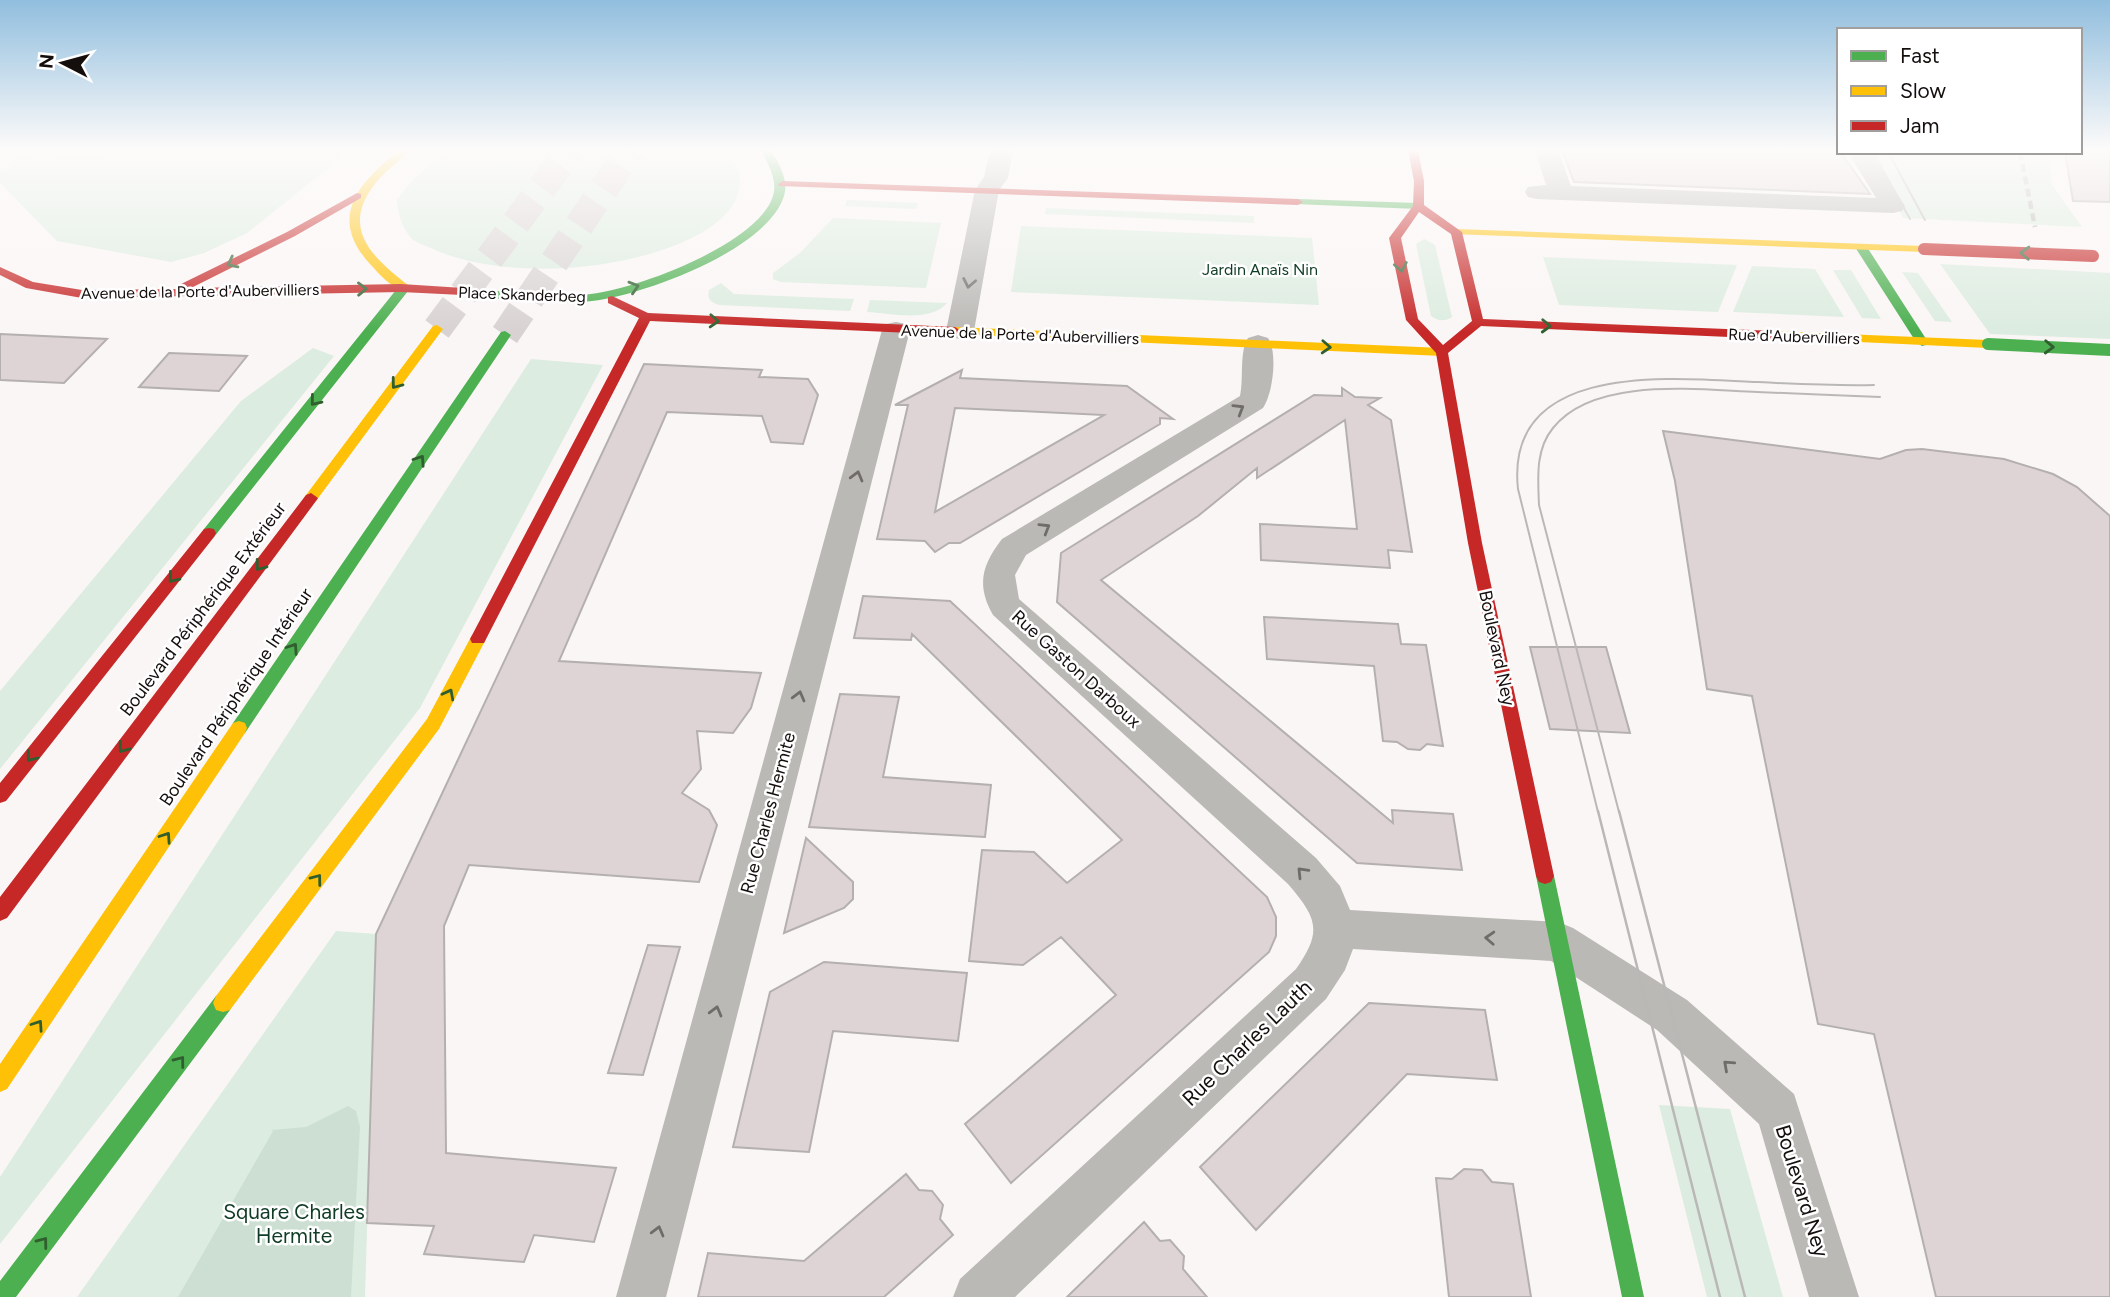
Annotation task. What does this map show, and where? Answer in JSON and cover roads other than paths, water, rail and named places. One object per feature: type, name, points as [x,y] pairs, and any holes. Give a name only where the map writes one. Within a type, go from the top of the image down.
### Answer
[{"type":"main road","points":[[175,292],[332,211]]},
{"type":"main road","points":[[0,796],[404,288],[375,264],[356,237],[352,211]]},
{"type":"main road","name":"Place Skanderbeg","points":[[404,288],[545,297],[604,296],[664,278],[710,259],[758,227],[771,211]]},
{"type":"main road","points":[[1415,211],[1395,238],[1412,320],[1441,352],[1478,322],[1457,232]]},
{"type":"main road","points":[[1425,211],[1457,232],[1924,249],[2110,259]]},
{"type":"main road","points":[[1861,247],[1922,342]]},
{"type":"main road","name":"Avenue de la Porte d'Aubervilliers","points":[[0,271],[30,285],[82,294],[404,288]]},
{"type":"main road","points":[[2,1297],[433,724],[664,278]]},
{"type":"main road","name":"Avenue de la Porte d'Aubervilliers","points":[[604,296],[646,317],[1441,352]]},
{"type":"main road","name":"Rue d'Aubervilliers","points":[[1478,322],[2110,349]]},
{"type":"main road","name":"Boulevard Périphérique Extérieur","points":[[0,912],[437,329]]},
{"type":"main road","name":"Boulevard Périphérique Intérieur","points":[[0,1082],[505,335]]},
{"type":"main road","name":"Boulevard Ney","points":[[1441,352],[1473,533],[1633,1297]]},
{"type":"street","points":[[960,331],[983,211]]},
{"type":"street","name":"Rue Charles Hermite","points":[[641,1297],[896,330]]},
{"type":"street","name":"Rue Gaston Darboux","points":[[1258,344],[1258,381],[1253,401],[1014,547],[1003,560],[997,574],[998,590],[1005,606],[1302,872],[1326,900],[1336,929]]},
{"type":"street","points":[[1336,929],[1558,942]]},
{"type":"street","name":"Rue Charles Lauth","points":[[978,1297],[1311,984],[1330,956],[1336,929]]},
{"type":"street","name":"Boulevard Ney","points":[[1558,942],[1672,1015],[1778,1110],[1834,1297]]},
{"type":"tunnel","points":[[437,329],[525,211]]},
{"type":"tunnel","points":[[505,335],[589,211]]},
{"type":"tram line","points":[[1905,211],[1910,219]]},
{"type":"tram line","points":[[1920,211],[1925,220]]},
{"type":"tram line","points":[[1598,812],[1518,489],[1521,447],[1538,417],[1566,397],[1601,386],[1641,380],[1874,385]]},
{"type":"tram line","points":[[1619,812],[1539,505],[1540,455],[1547,437],[1571,411],[1594,400],[1620,393],[1706,389],[1880,397]]},
{"type":"tram line","points":[[1598,811],[1720,1297]]},
{"type":"tram line","points":[[1619,811],[1745,1297]]},
{"type":"railway","points":[[2032,211],[2035,227]]},
{"type":"park label","name":"Jardin Anaïs Nin","points":[[1260,269]]},
{"type":"park label","name":"Square Charles Hermite","points":[[294,1224]]}]
